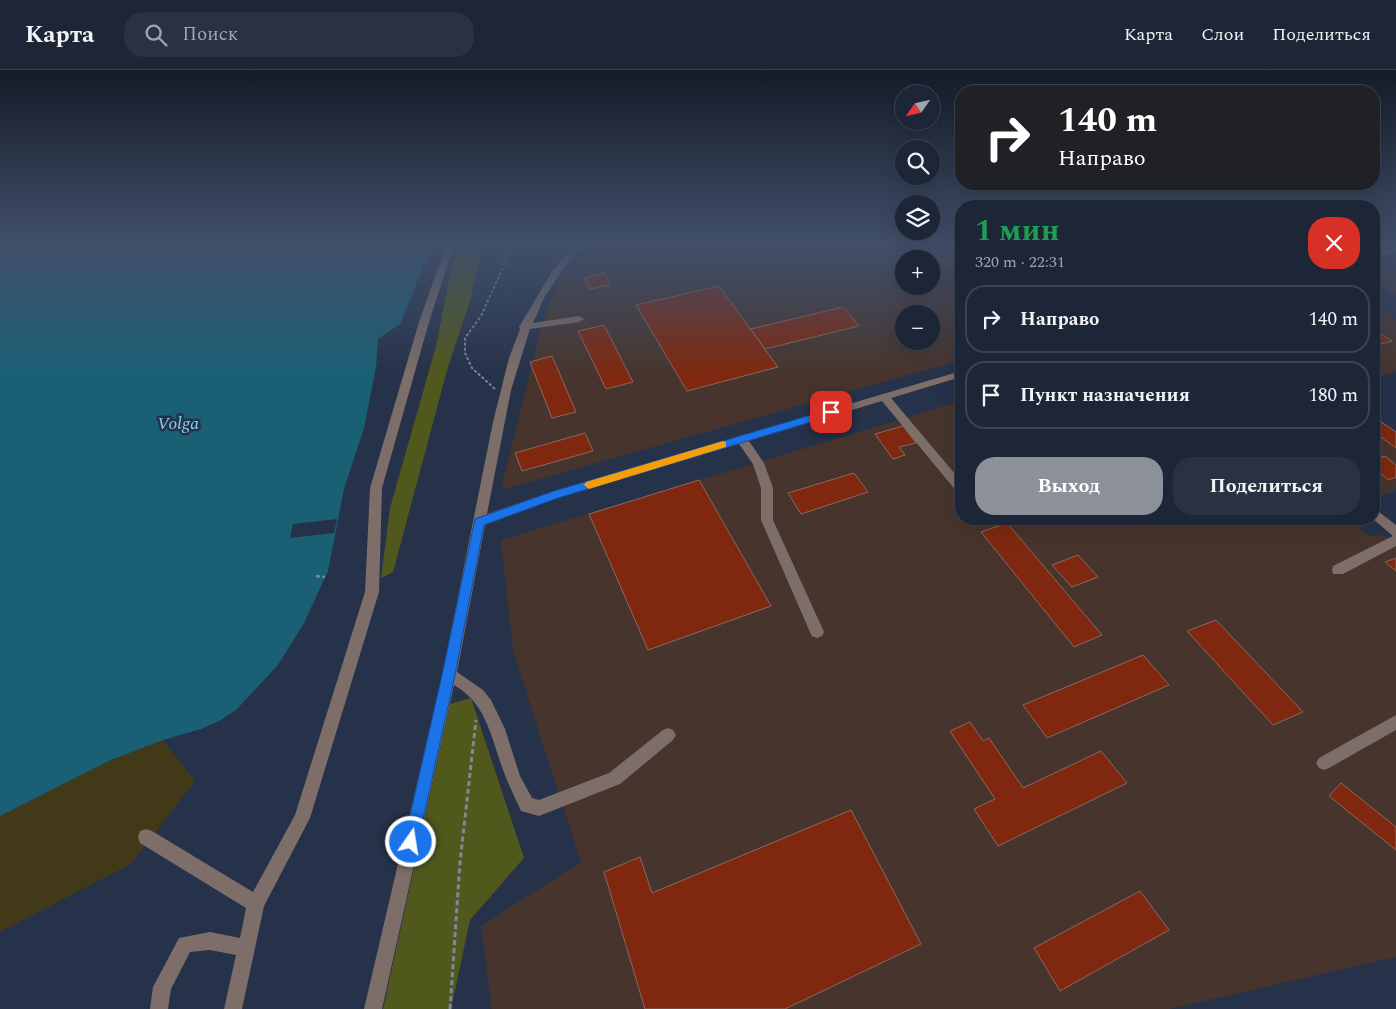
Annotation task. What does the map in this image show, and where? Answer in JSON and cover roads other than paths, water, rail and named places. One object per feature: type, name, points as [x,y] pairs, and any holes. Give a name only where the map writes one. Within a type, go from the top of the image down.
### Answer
[{"type":"street","points":[[232,1009],[256,904],[302,818],[372,592],[376,488],[435,289]]},
{"type":"street","points":[[373,1009],[449,675],[504,393],[524,327],[544,289]]},
{"type":"street","points":[[524,327],[579,319]]},
{"type":"street","points":[[479,522],[554,495],[955,376]]},
{"type":"street","points":[[884,397],[955,482]]},
{"type":"street","points":[[742,438],[758,462],[767,488],[766,520],[817,632]]},
{"type":"street","points":[[1380,518],[1396,532]]},
{"type":"street","points":[[1338,570],[1396,540]]},
{"type":"street","points":[[449,675],[466,683],[479,694],[494,719],[512,774],[527,805],[539,808],[614,779],[668,735]]},
{"type":"street","points":[[1324,763],[1396,722]]},
{"type":"street","points":[[146,837],[256,904]]},
{"type":"street","points":[[159,1009],[162,987],[185,944],[210,941],[247,948]]},
{"type":"water","name":"Volga","points":[[0,289],[414,289],[400,324],[378,339],[376,367],[364,428],[344,489],[328,571],[304,623],[278,665],[237,709],[221,720],[201,729],[163,740],[111,760],[0,816]]}]
